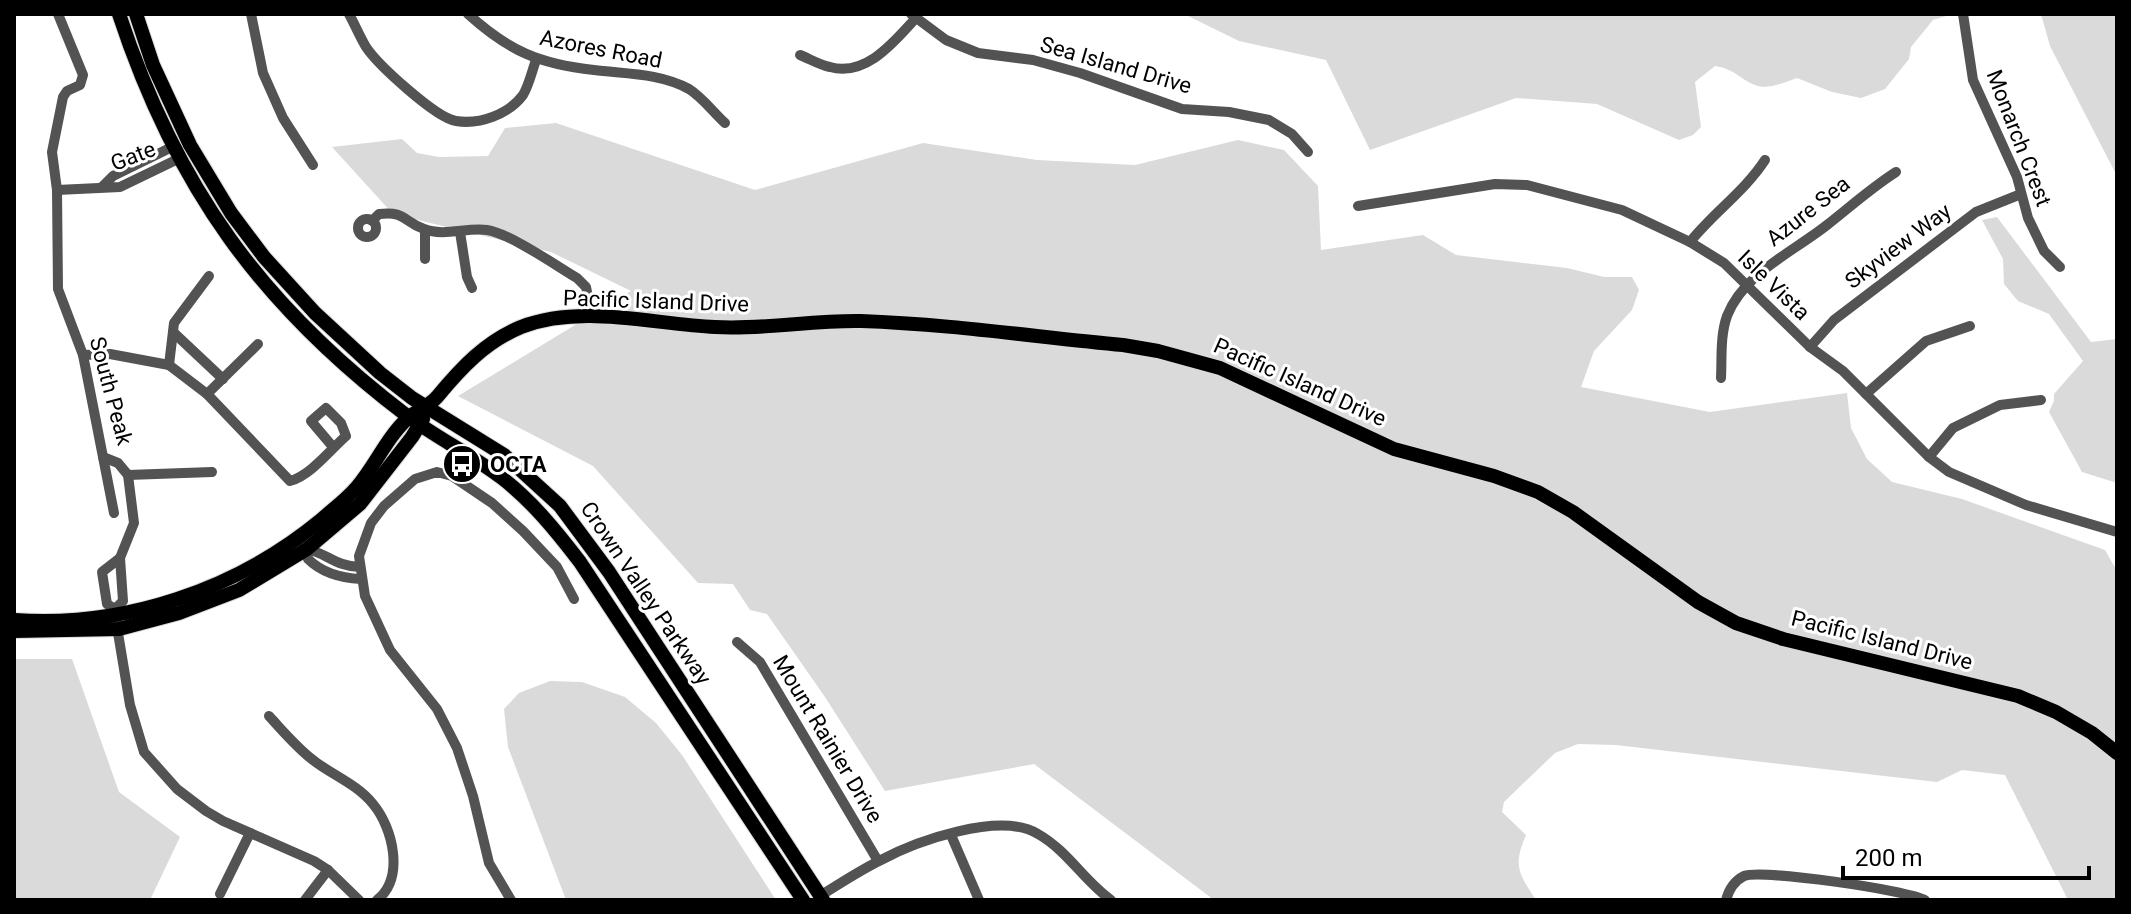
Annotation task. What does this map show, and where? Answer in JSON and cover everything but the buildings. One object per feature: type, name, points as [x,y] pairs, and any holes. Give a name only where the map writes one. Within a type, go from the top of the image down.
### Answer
[{"type":"main road","name":"Crown Valley Parkway","points":[[119,14],[148,94],[175,153],[227,235],[261,281],[342,363],[414,421],[500,476],[556,532],[580,562],[803,900]]},
{"type":"main road","name":"Crown Valley Parkway","points":[[136,14],[153,65],[190,145],[247,235],[297,294],[380,373],[427,407],[504,455],[560,506],[617,585],[821,899]]},
{"type":"main road","name":"Pacific Island Drive","points":[[427,407],[471,358],[491,342],[526,325],[559,318],[592,316],[725,327],[831,321],[886,322],[1123,345],[1196,360],[1247,378],[1394,449],[1505,479],[1555,500],[1698,602],[1736,623],[1783,639],[2018,696],[2056,712],[2092,733],[2117,753]]},
{"type":"main road","points":[[14,631],[179,613],[239,590],[360,504],[414,421],[427,407]]},
{"type":"main road","points":[[14,620],[116,618]]},
{"type":"main road","points":[[768,845],[778,848],[804,890],[821,899]]},
{"type":"street","name":"South Peak","points":[[58,14],[83,75],[80,85],[67,91],[63,97],[52,152],[57,190],[58,289],[83,355],[103,457],[118,463],[128,475],[134,523],[120,558],[123,601],[116,618],[130,705],[144,752],[191,801],[223,821],[328,870],[359,900]]},
{"type":"street","points":[[251,14],[263,73],[283,118],[313,165]]},
{"type":"street","points":[[349,14],[367,48],[383,68],[440,115],[456,121],[486,119],[507,110],[523,94],[536,60]]},
{"type":"street","name":"Azores Road","points":[[468,14],[511,46],[536,60],[592,70],[647,74],[690,90],[725,123]]},
{"type":"street","name":"Monarch Crest","points":[[1963,14],[1973,80],[2000,135],[2028,218],[2044,251],[2060,267]]},
{"type":"street","points":[[800,55],[832,68],[850,68],[886,52],[913,16]]},
{"type":"street","name":"Sea Island Drive","points":[[913,16],[946,40],[978,53],[1033,60],[1182,109],[1229,112],[1269,120],[1292,134],[1308,152]]},
{"type":"street","name":"Gate","points":[[57,190],[120,187],[175,153]]},
{"type":"street","name":"Gate","points":[[102,187],[113,176],[127,169],[175,153]]},
{"type":"street","points":[[1690,242],[1708,220],[1744,188],[1765,160]]},
{"type":"street","points":[[127,169],[134,181]]},
{"type":"street","name":"Azure Sea","points":[[1747,284],[1896,172]]},
{"type":"street","name":"Isle Vista","points":[[1358,206],[1495,184],[1527,185],[1622,210],[1690,242],[1724,263],[1810,347],[1843,371],[1929,457],[1949,472],[2026,505],[2117,532]]},
{"type":"street","name":"Skyview Way","points":[[1810,347],[1834,320],[1976,212],[2021,194]]},
{"type":"street","points":[[372,221],[379,214],[396,212],[425,230],[487,230],[506,237],[577,278],[586,287],[592,316]]},
{"type":"street","points":[[425,230],[425,259]]},
{"type":"street","points":[[460,232],[467,277],[472,288]]},
{"type":"street","points":[[169,365],[174,323],[209,276]]},
{"type":"street","points":[[1721,378],[1722,338],[1727,315],[1747,284]]},
{"type":"street","points":[[1866,394],[1926,341],[1970,326]]},
{"type":"street","points":[[173,332],[223,379]]},
{"type":"street","points":[[207,394],[258,344]]},
{"type":"street","points":[[83,355],[110,354],[169,365],[207,394],[290,481],[333,447]]},
{"type":"street","points":[[1929,457],[1953,428],[2000,405],[2041,400]]},
{"type":"street","points":[[103,457],[114,513]]},
{"type":"street","points":[[128,475],[212,472]]},
{"type":"street","points":[[511,900],[489,863],[473,796],[457,748],[437,709],[390,650],[371,609],[360,573],[359,556],[363,539],[384,506],[415,479],[437,472],[452,476],[492,503],[523,531],[557,567],[574,599]]},
{"type":"street","points":[[303,544],[360,573]]},
{"type":"street","points":[[303,544],[311,562],[338,576],[360,573]]},
{"type":"street","points":[[116,618],[107,604],[102,572],[120,558]]},
{"type":"street","points":[[338,576],[341,564]]},
{"type":"street","points":[[104,584],[121,581]]},
{"type":"street","name":"Mount Rainier Drive","points":[[737,642],[760,662],[878,861]]},
{"type":"street","points":[[269,716],[315,762],[352,784],[374,804],[393,848],[393,871],[385,893],[377,900]]},
{"type":"street","points":[[821,899],[878,861],[904,849],[1000,824],[1033,831],[1068,856],[1111,900]]},
{"type":"street","points":[[220,894],[250,833]]},
{"type":"street","points":[[951,835],[979,900]]},
{"type":"street","points":[[305,900],[328,870]]},
{"type":"street","points":[[1726,899],[1735,882],[1752,874],[1902,891],[1925,900]]},
{"type":"shaded area","points":[[1184,14],[1953,14],[1933,20],[1911,47],[1909,59],[1885,89],[1861,98],[1832,92],[1797,78],[1773,86],[1758,86],[1715,66],[1695,82],[1701,127],[1693,135],[1679,140],[1597,104],[1516,98],[1370,150],[1326,60],[1239,41]]},
{"type":"shaded area","points":[[2041,14],[2117,14],[2117,176],[2050,46]]},
{"type":"shaded area","points":[[556,123],[755,190],[923,143],[1037,160],[1135,165],[1238,140],[1284,150],[1318,186],[1321,250],[1423,235],[1456,255],[1567,268],[1604,277],[1632,277],[1639,290],[1632,310],[1594,351],[1581,387],[1710,412],[1847,393],[1851,428],[1867,459],[1892,482],[1962,499],[2105,550],[2117,571],[2117,900],[2068,900],[2005,775],[1962,770],[1937,782],[1616,745],[1578,744],[1555,753],[1504,802],[1502,812],[1526,835],[1519,869],[1536,900],[1214,900],[1034,764],[885,791],[767,614],[750,610],[733,584],[698,583],[593,466],[458,396],[631,291],[551,252],[393,214],[332,147],[402,139],[417,153],[439,157],[488,156],[505,128]]},
{"type":"shaded area","points":[[1997,217],[2091,342],[2117,339],[2117,483],[2082,472],[2049,412],[2054,394],[2083,361],[2049,314],[2018,301],[2004,284],[2003,259],[1982,220]]},
{"type":"shaded area","points":[[14,659],[72,659],[119,792],[180,837],[150,900],[14,900]]},
{"type":"shaded area","points":[[550,681],[582,682],[625,697],[656,723],[682,755],[776,900],[566,900],[508,747],[504,709],[519,693]]},
{"type":"place","name":"OCTA","points":[[462,464]]}]
